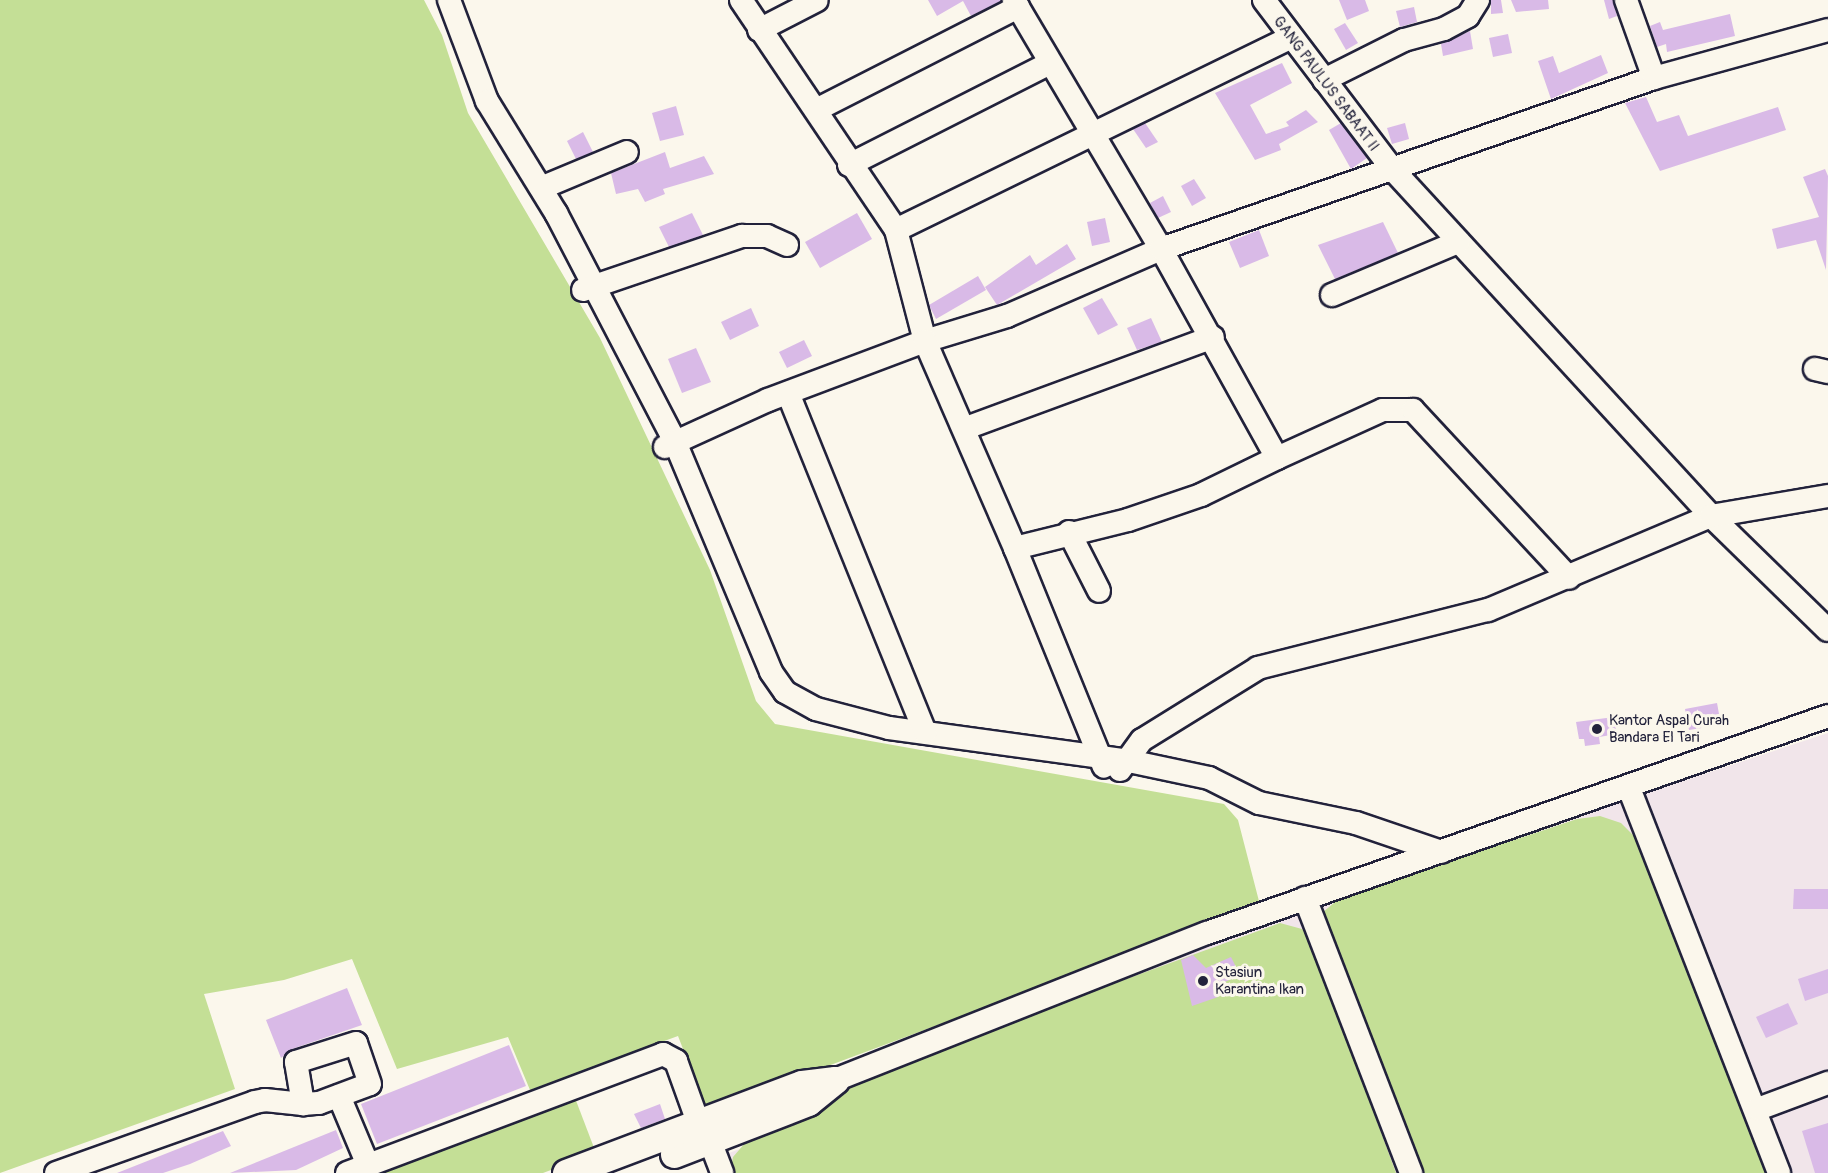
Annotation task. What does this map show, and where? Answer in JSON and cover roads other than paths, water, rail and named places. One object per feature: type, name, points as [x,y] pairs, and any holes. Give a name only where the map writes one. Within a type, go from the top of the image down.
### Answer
[{"type":"main road","points":[[618,1173],[802,1084],[835,1080]]},
{"type":"main road","points":[[566,1173],[704,1130]]},
{"type":"street","points":[[439,0],[479,110],[589,288]]},
{"type":"street","points":[[449,0],[487,101],[541,188],[589,288],[670,444],[778,685],[816,709],[925,732],[1209,778],[1228,790],[1441,852]]},
{"type":"street","points":[[741,0],[759,30],[816,110],[849,165],[896,230],[925,341],[966,428],[1014,548],[1112,764]]},
{"type":"street","points":[[759,30],[817,0]]},
{"type":"street","name":"GANG PAULUS SABAAT II","points":[[1264,0],[1390,166],[1458,242],[1711,516],[1828,630]]},
{"type":"street","points":[[1324,80],[1404,39],[1444,29],[1468,16],[1478,0]]},
{"type":"street","points":[[1626,0],[1654,78]]},
{"type":"street","points":[[816,110],[1016,4],[1213,337],[1277,458]]},
{"type":"street","points":[[670,444],[788,393],[925,341],[1007,316],[1161,249],[1390,166],[1654,78],[1828,30]]},
{"type":"street","points":[[896,230],[1091,131],[1291,36]]},
{"type":"street","points":[[849,165],[1050,63]]},
{"type":"street","points":[[541,188],[627,152]]},
{"type":"street","points":[[589,288],[742,236],[767,236],[787,245]]},
{"type":"street","points":[[1332,295],[1458,242]]},
{"type":"street","points":[[966,428],[1213,337]]},
{"type":"street","points":[[788,393],[925,732]]},
{"type":"street","points":[[1014,548],[1069,532],[1128,520],[1190,499],[1383,410],[1413,410],[1569,578]]},
{"type":"street","points":[[670,444],[775,703],[807,719],[888,739],[1112,764],[1172,719],[1258,668],[1488,610],[1569,578],[1711,516],[1828,496]]},
{"type":"street","points":[[1069,532],[1099,591]]},
{"type":"street","points":[[835,1080],[920,1042],[1305,898],[1629,788],[1828,716]]},
{"type":"street","points":[[1629,788],[1758,1109],[1779,1173]]},
{"type":"street","points":[[1305,898],[1411,1173]]},
{"type":"street","points":[[56,1173],[255,1102],[303,1104],[339,1096],[370,1084],[365,1062],[352,1041],[296,1062],[303,1104]]},
{"type":"street","points":[[339,1096],[358,1169],[663,1054],[676,1061],[722,1173]]},
{"type":"street","points":[[1758,1109],[1828,1083]]},
{"type":"place","name":"Kantor Aspal Curah Bandara El Tari","points":[[1597,729]]},
{"type":"place","name":"Stasiun Karantina Ikan","points":[[1203,981]]}]
